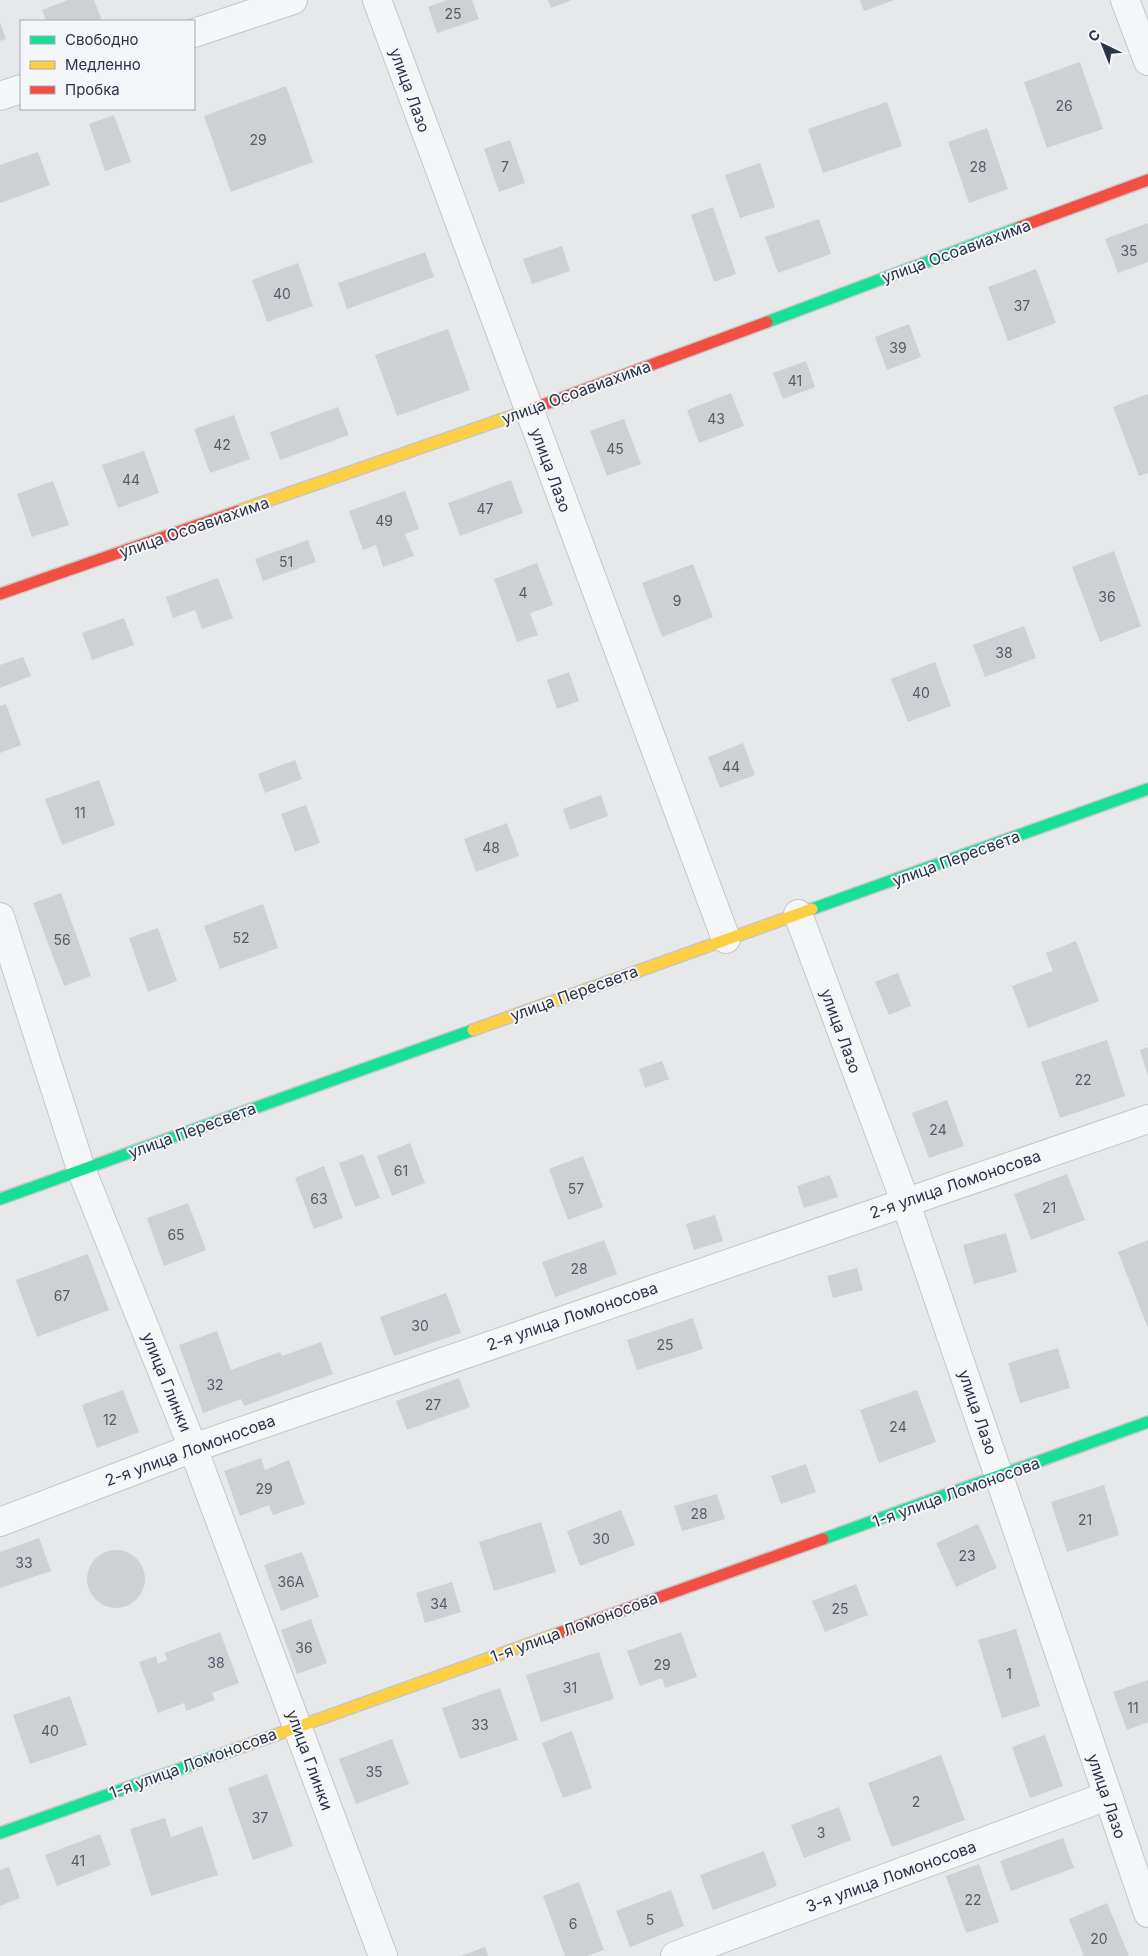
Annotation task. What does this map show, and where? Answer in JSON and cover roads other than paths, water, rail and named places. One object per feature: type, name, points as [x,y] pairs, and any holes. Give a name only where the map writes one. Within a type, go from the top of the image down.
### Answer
[{"type":"street","points":[[195,33],[293,0]]},
{"type":"street","name":"улица Лазо","points":[[377,0],[726,939]]},
{"type":"street","points":[[1125,0],[1148,61]]},
{"type":"street","points":[[0,96],[20,89]]},
{"type":"street","name":"улица Осоавиахима","points":[[0,594],[529,410],[1148,180]]},
{"type":"street","name":"улица Пересвета","points":[[0,1198],[1148,789]]},
{"type":"street","name":"улица Лазо","points":[[798,914],[904,1201],[1000,1476],[1148,1913]]},
{"type":"street","name":"улица Глинки","points":[[0,917],[81,1169],[193,1448],[383,1956]]},
{"type":"street","name":"2-я улица Ломоносова","points":[[0,1522],[193,1448],[904,1201],[1148,1119]]},
{"type":"street","name":"1-я улица Ломоносова","points":[[0,1833],[1148,1422]]},
{"type":"street","name":"3-я улица Ломоносова","points":[[675,1956],[1107,1796]]}]
